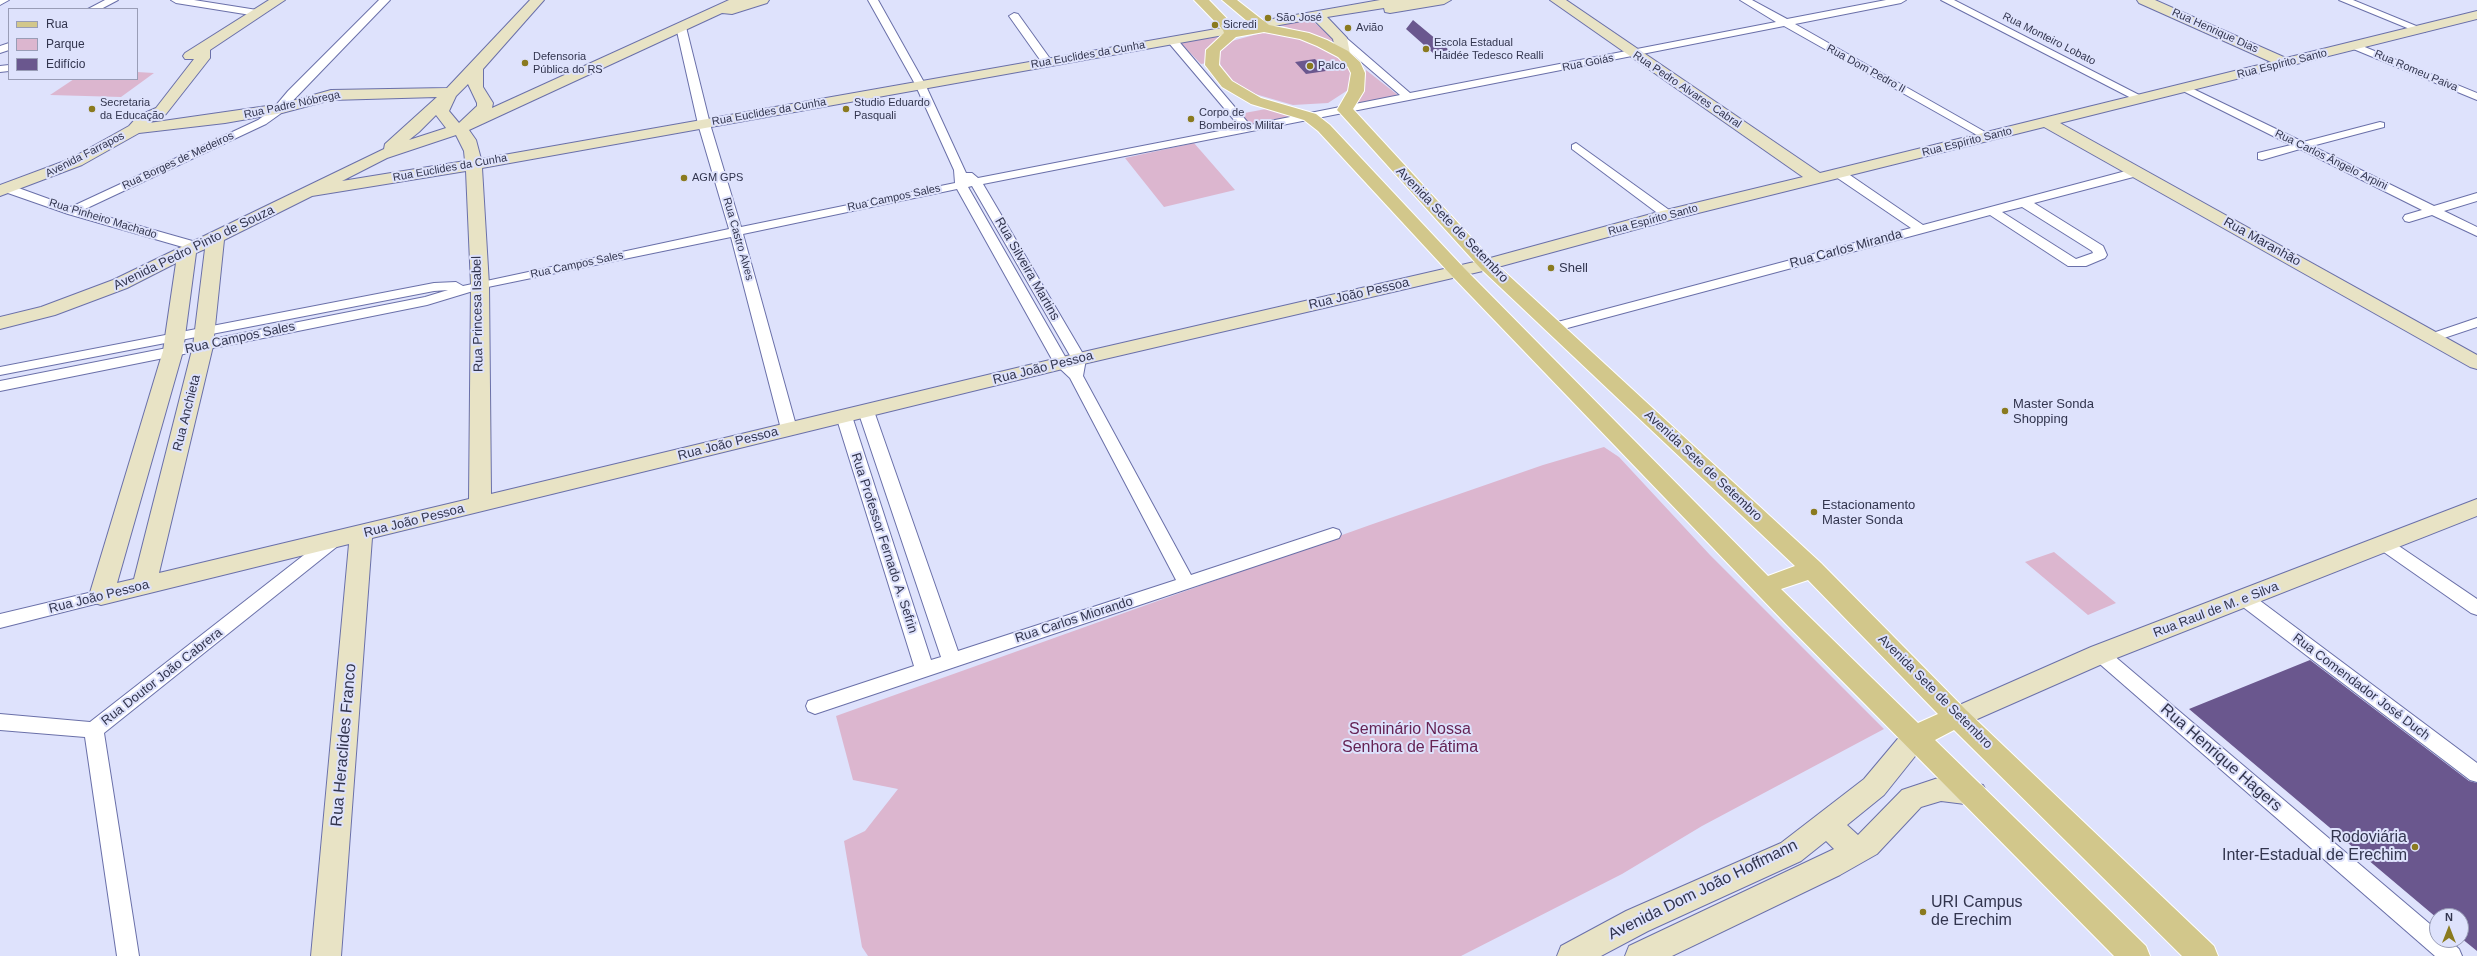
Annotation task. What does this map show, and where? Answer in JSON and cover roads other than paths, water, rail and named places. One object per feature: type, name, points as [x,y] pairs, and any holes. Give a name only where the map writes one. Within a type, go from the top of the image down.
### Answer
[{"type":"main road","points":[[1201,0],[1230,31],[1260,26],[1304,36],[1346,57],[1355,65],[1358,82],[1356,91],[1346,106],[1303,115]]},
{"type":"main road","points":[[1229,0],[1260,26]]},
{"type":"main road","name":"Avenida Sete de Setembro","points":[[1230,31],[1213,50],[1212,65],[1226,84],[1256,101],[1303,115],[1324,128],[1458,272],[1764,586],[2135,956]]},
{"type":"main road","name":"Avenida Sete de Setembro","points":[[1346,106],[1487,265],[1813,569],[1957,717],[2203,956]]},
{"type":"main road","points":[[1520,336],[1555,327]]},
{"type":"main road","points":[[1764,586],[1813,569]]},
{"type":"main road","points":[[1915,737],[1957,717]]},
{"type":"street","points":[[0,2],[4,0]]},
{"type":"street","points":[[95,8],[113,0]]},
{"type":"street","points":[[176,0],[257,13]]},
{"type":"street","name":"Avenida Farrapos","points":[[4,190],[76,162],[161,111],[203,58],[203,50],[278,0]]},
{"type":"street","points":[[282,108],[292,93],[385,0]]},
{"type":"street","name":"Avenida Pedro Pinto de Souza","points":[[381,155],[413,129],[476,68],[537,0]]},
{"type":"street","points":[[458,129],[740,0]]},
{"type":"street","points":[[681,27],[762,0]]},
{"type":"street","name":"Rua Silveira Martins","points":[[873,0],[920,84],[960,170],[961,185],[997,249],[1072,366]]},
{"type":"street","points":[[1324,19],[1405,0]]},
{"type":"street","points":[[1260,26],[1324,19],[1444,0]]},
{"type":"street","name":"Rua Pedro Alvares Cabral","points":[[1557,0],[1818,179]]},
{"type":"street","name":"Rua Dom Pedro II","points":[[1744,0],[1787,20],[1994,135]]},
{"type":"street","name":"Rua Dom Pedro II","points":[[1761,0],[1787,20]]},
{"type":"street","name":"Rua Goiás","points":[[1346,106],[1631,51],[1872,2],[1901,0]]},
{"type":"street","name":"Rua Monteiro Lobato","points":[[1946,0],[2140,99]]},
{"type":"street","name":"Rua Monteiro Lobato","points":[[1962,0],[2155,96]]},
{"type":"street","name":"Rua Henrique Dias","points":[[2144,0],[2178,11],[2291,62]]},
{"type":"street","name":"Rua Henrique Dias","points":[[2161,0],[2178,11]]},
{"type":"street","points":[[2344,0],[2363,4],[2427,28]]},
{"type":"street","points":[[2363,4],[2375,4],[2427,28]]},
{"type":"street","name":"Rua Espírito Santo","points":[[1458,272],[1668,215],[1840,174],[2477,15]]},
{"type":"street","points":[[1014,16],[1047,62]]},
{"type":"street","points":[[1324,19],[1340,38],[1377,72],[1404,94]]},
{"type":"street","name":"Rua Castro Alves","points":[[681,27],[704,124],[736,230],[789,429]]},
{"type":"street","name":"Rua Euclides da Cunha","points":[[309,191],[473,165],[920,84],[1230,31]]},
{"type":"street","points":[[1340,38],[1346,57],[1377,72]]},
{"type":"street","points":[[1172,40],[1248,129]]},
{"type":"street","name":"Rua Romeu Paiva","points":[[2355,46],[2477,97]]},
{"type":"street","points":[[1193,64],[1217,72]]},
{"type":"street","points":[[458,129],[484,108],[485,103],[475,87],[476,68]]},
{"type":"street","points":[[1222,99],[1226,84]]},
{"type":"street","name":"Rua Carlos Ângelo Arpini","points":[[2185,88],[2477,232]]},
{"type":"street","points":[[481,96],[519,93],[544,89]]},
{"type":"street","name":"Rua Padre Nóbrega","points":[[140,124],[225,118],[282,108],[331,95],[450,92]]},
{"type":"street","name":"Rua Princesa Isabel","points":[[450,92],[441,111],[447,121],[458,129],[468,140],[472,151],[480,285],[480,505]]},
{"type":"street","name":"Rua Borges de Medeiros","points":[[72,211],[262,122],[282,108]]},
{"type":"street","name":"Rua Campos Sales","points":[[0,386],[174,345],[338,311],[427,301],[480,285],[736,230],[1248,129],[1303,115]]},
{"type":"street","name":"Rua Maranhão","points":[[2047,122],[2477,363]]},
{"type":"street","points":[[2262,156],[2380,125]]},
{"type":"street","name":"Avenida Pedro Pinto de Souza","points":[[0,323],[48,311],[90,297],[215,238],[381,155],[458,129]]},
{"type":"street","points":[[1576,147],[1668,215]]},
{"type":"street","name":"Rua Silveira Martins","points":[[960,170],[976,182],[1013,245],[1072,366],[1186,582]]},
{"type":"street","name":"Rua Carlos Miranda","points":[[1555,327],[2137,172]]},
{"type":"street","points":[[1840,174],[1920,229]]},
{"type":"street","name":"Rua Pinheiro Machado","points":[[4,190],[192,249]]},
{"type":"street","points":[[2409,218],[2477,197]]},
{"type":"street","points":[[1991,210],[2073,262],[2081,263],[2100,255],[2098,249],[2024,202]]},
{"type":"street","name":"Rua Anchieta","points":[[144,586],[204,339],[215,238]]},
{"type":"street","points":[[997,249],[1013,245]]},
{"type":"street","points":[[101,596],[142,460],[174,345],[192,249]]},
{"type":"street","name":"Rua João Pessoa","points":[[0,621],[789,429],[1072,366],[1458,272]]},
{"type":"street","points":[[2432,338],[2477,322]]},
{"type":"street","name":"Rua Campos Sales","points":[[0,371],[174,345]]},
{"type":"street","name":"Rua Professor Fernado A. Sefrin","points":[[866,411],[952,661]]},
{"type":"street","name":"Rua Professor Fernado A. Sefrin","points":[[844,416],[925,670]]},
{"type":"street","points":[[142,460],[177,451]]},
{"type":"street","name":"Rua Raul de M. e Silva","points":[[1957,717],[2100,654],[2246,600],[2477,507]]},
{"type":"street","name":"Rua Heraclides Franco","points":[[326,956],[361,534]]},
{"type":"street","name":"Rua Carlos Miorando","points":[[815,706],[1332,534]]},
{"type":"street","name":"Rua Doutor João Cabrera","points":[[128,956],[94,730],[333,541]]},
{"type":"street","points":[[2384,544],[2477,608]]},
{"type":"street","name":"Rua Comendador José Duch","points":[[2246,600],[2477,774]]},
{"type":"street","name":"Rua Henrique Hagers","points":[[2100,654],[2451,956]]},
{"type":"street","points":[[0,722],[94,730]]},
{"type":"street","name":"Avenida Dom João Hoffmann","points":[[1572,956],[1637,921],[1791,852],[1874,787],[1915,737]]},
{"type":"street","points":[[1640,956],[1830,866],[1867,845],[1912,798],[1941,789],[1972,793]]},
{"type":"street","points":[[1827,824],[1856,851]]},
{"type":"place","name":"São José","points":[[1268,18]]},
{"type":"place","name":"Sicredi","points":[[1215,25]]},
{"type":"place","name":"Avião","points":[[1348,28]]},
{"type":"place","name":"Escola Estadual Haidée Tedesco Realli","points":[[1426,49]]},
{"type":"place","name":"Defensoria Pública do RS","points":[[525,63]]},
{"type":"place","name":"Palco","points":[[1310,66]]},
{"type":"place","name":"Secretaria da Educação","points":[[92,109]]},
{"type":"place","name":"Studio Eduardo Pasquali","points":[[846,109]]},
{"type":"place","name":"Corpo de Bombeiros Militar","points":[[1191,119]]},
{"type":"place","name":"AGM GPS","points":[[684,178]]},
{"type":"place","name":"Shell","points":[[1551,268]]},
{"type":"place","name":"Master Sonda Shopping","points":[[2005,411]]},
{"type":"place","name":"Estacionamento Master Sonda","points":[[1814,512]]},
{"type":"place","name":"Rodoviária Inter-Estadual de Erechim","points":[[2415,847]]},
{"type":"place","name":"URI Campus de Erechim","points":[[1923,912]]},
{"type":"park label","name":"Seminário Nossa Senhora de Fátima","points":[[1410,739]]}]
